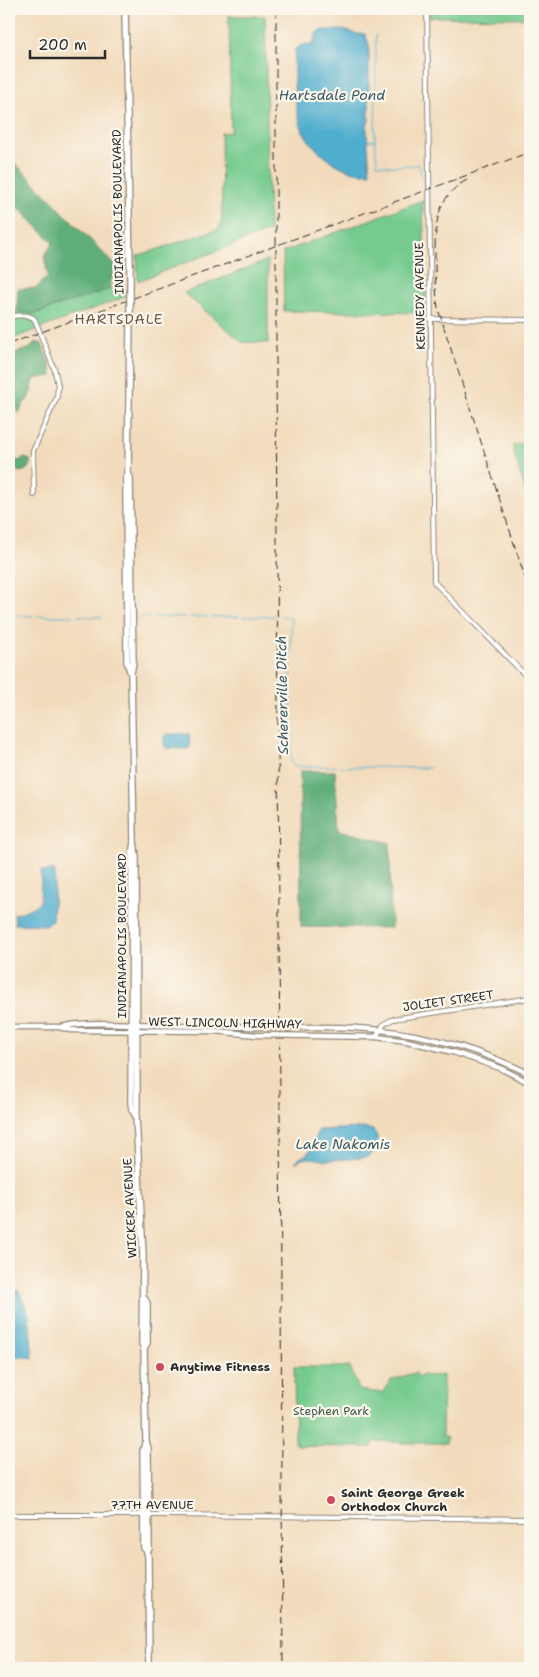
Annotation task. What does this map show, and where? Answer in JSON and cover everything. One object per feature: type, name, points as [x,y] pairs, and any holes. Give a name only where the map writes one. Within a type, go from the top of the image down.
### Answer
[{"type":"highway","name":"INDIANAPOLIS BOULEVARD","points":[[125,9],[130,268],[128,475],[130,477],[133,660],[130,673],[134,842],[136,857],[134,1028]]},
{"type":"highway","name":"WICKER AVENUE","points":[[134,1028],[131,1084],[132,1110],[136,1116]]},
{"type":"highway","name":"WICKER AVENUE","points":[[134,1028],[144,1298],[147,1303],[147,1343],[144,1348],[146,1441],[143,1450],[149,1549],[147,1551],[150,1668]]},
{"type":"highway","points":[[131,1084],[134,1084],[135,1096],[137,1098]]},
{"type":"main road","name":"WEST LINCOLN HIGHWAY","points":[[9,1026],[59,1027],[70,1025],[214,1031],[257,1035],[376,1037],[407,1041],[453,1052],[500,1068],[530,1083]]},
{"type":"main road","name":"WEST LINCOLN HIGHWAY","points":[[134,1028],[337,1027],[380,1030],[446,1042],[493,1058],[530,1074]]},
{"type":"street","name":"KENNEDY AVENUE","points":[[427,9],[434,582],[530,680]]},
{"type":"street","points":[[9,316],[33,317],[55,371],[58,386],[57,397],[33,451],[34,496]]},
{"type":"street","points":[[430,319],[530,320]]},
{"type":"street","name":"JOLIET STREET","points":[[376,1037],[386,1022],[396,1018],[530,998]]},
{"type":"street","name":"77TH AVENUE","points":[[9,1514],[146,1514],[530,1520]]},
{"type":"green space","points":[[429,9],[530,9],[530,18],[429,17]]},
{"type":"green space","points":[[229,16],[265,16],[269,231],[138,281],[137,256],[219,229],[222,218],[221,133],[231,132]]},
{"type":"green space","points":[[9,157],[115,265],[109,289],[33,314],[17,312],[18,289],[36,288],[48,276],[44,256],[53,243],[9,198]]},
{"type":"green space","points":[[423,200],[426,313],[284,311],[283,252]]},
{"type":"green space","points":[[268,260],[268,343],[242,342],[184,293]]},
{"type":"green space","points":[[124,284],[125,297],[9,340],[9,315],[17,312],[34,314]]},
{"type":"green space","points":[[37,342],[42,344],[52,376],[34,379],[32,390],[19,413],[14,404],[9,404],[9,355],[31,348]]},
{"type":"green space","points":[[530,441],[530,507],[512,446]]},
{"type":"green space","points":[[25,458],[30,460],[30,467],[19,472],[18,470],[14,472],[9,470],[9,460],[18,461]]},
{"type":"green space","points":[[300,771],[335,771],[339,830],[390,843],[391,928],[301,927]]},
{"type":"green space","name":"Stephen Park","points":[[294,1367],[350,1367],[359,1390],[382,1393],[391,1380],[409,1374],[416,1373],[418,1378],[422,1375],[443,1375],[442,1436],[447,1438],[446,1443],[385,1441],[373,1442],[372,1447],[299,1446],[295,1443]]},
{"type":"water","name":"Hartsdale Pond","points":[[323,30],[345,30],[357,34],[365,34],[369,44],[369,120],[367,132],[370,173],[351,171],[328,159],[314,147],[304,133],[298,117],[294,88],[295,49],[302,45],[313,44],[317,32]]},
{"type":"water","points":[[167,734],[189,734],[190,747],[188,749],[166,748],[163,741]]},
{"type":"water","points":[[41,871],[54,871],[55,873],[52,921],[46,925],[15,924],[14,914],[28,909],[40,901]]},
{"type":"water","name":"Lake Nakomis","points":[[363,1128],[373,1130],[378,1141],[374,1152],[368,1157],[327,1160],[309,1158],[295,1163],[310,1150],[318,1130]]},
{"type":"water","points":[[9,1279],[12,1289],[19,1291],[29,1315],[33,1358],[14,1356],[9,1349]]},
{"type":"waterway","points":[[375,16],[390,15],[389,9]]},
{"type":"waterway","points":[[376,35],[375,140],[377,164],[390,166],[419,165],[422,177]]},
{"type":"waterway","points":[[367,141],[374,140]]},
{"type":"waterway","points":[[424,182],[425,187]]},
{"type":"waterway","name":"Schererville Ditch","points":[[9,615],[33,616]]},
{"type":"waterway","name":"Schererville Ditch","points":[[37,616],[74,616]]},
{"type":"waterway","name":"Schererville Ditch","points":[[78,616],[101,617]]},
{"type":"waterway","name":"Schererville Ditch","points":[[243,617],[275,616]]},
{"type":"waterway","name":"Schererville Ditch","points":[[281,616],[291,618],[291,757],[293,766],[430,768]]},
{"type":"waterway","name":"Schererville Ditch","points":[[138,617],[149,617]]},
{"type":"waterway","name":"Schererville Ditch","points":[[155,617],[185,617]]},
{"type":"waterway","name":"Schererville Ditch","points":[[190,617],[208,617]]},
{"type":"waterway","name":"Schererville Ditch","points":[[212,617],[239,617]]},
{"type":"railway","points":[[276,9],[283,1668]]},
{"type":"railway","points":[[9,344],[530,152]]},
{"type":"railway","points":[[467,180],[448,195],[439,214],[435,246],[438,309],[530,593]]},
{"type":"place","name":"Anytime Fitness","points":[[160,1367]]},
{"type":"place","name":"Saint George Greek Orthodox Church","points":[[331,1500]]},
{"type":"district","name":"HARTSDALE","points":[[119,319]]}]
